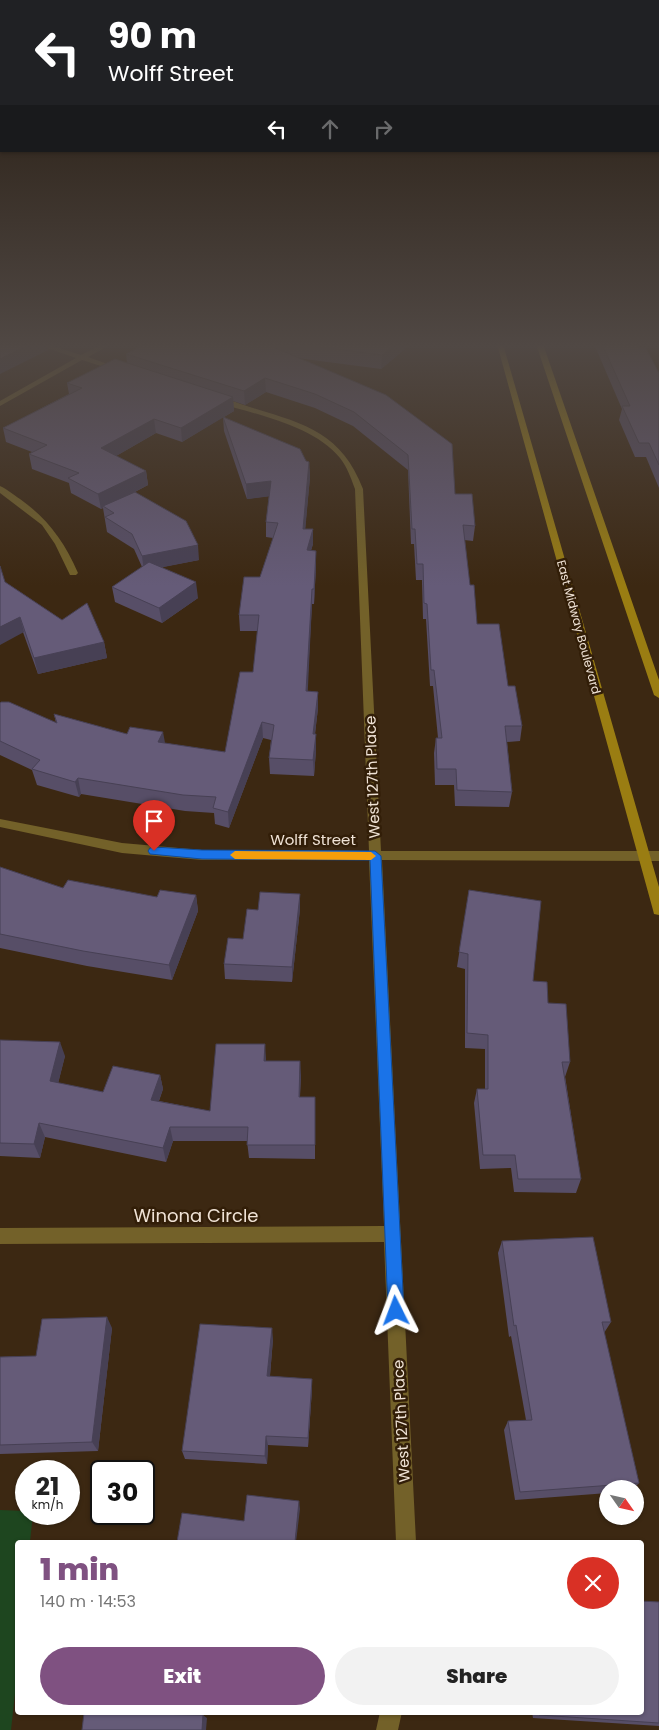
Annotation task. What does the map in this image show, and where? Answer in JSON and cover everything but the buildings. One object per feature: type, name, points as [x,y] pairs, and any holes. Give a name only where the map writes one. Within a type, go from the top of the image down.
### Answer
[{"type":"main road","name":"East Midway Boulevard","points":[[523,425],[659,910]]},
{"type":"main road","points":[[566,425],[659,696]]},
{"type":"street","name":"West 127th Place","points":[[291,425],[312,433],[338,452],[349,466],[359,489],[406,1540]]},
{"type":"street","points":[[0,489],[38,515],[48,525],[64,547],[73,573]]},
{"type":"street","name":"Wolff Street","points":[[0,823],[122,848],[202,854],[659,856]]},
{"type":"street","name":"Winona Circle","points":[[0,1236],[392,1234]]},
{"type":"street","points":[[387,1730],[390,1715]]},
{"type":"green space","points":[[0,1510],[15,1511],[15,1525],[32,1525],[30,1540],[15,1540],[15,1693],[11,1730],[0,1730]]},
{"type":"slow traffic","points":[[235,855],[371,856]]},
{"type":"route","points":[[154,851],[202,854],[375,856],[396,1311]]}]
